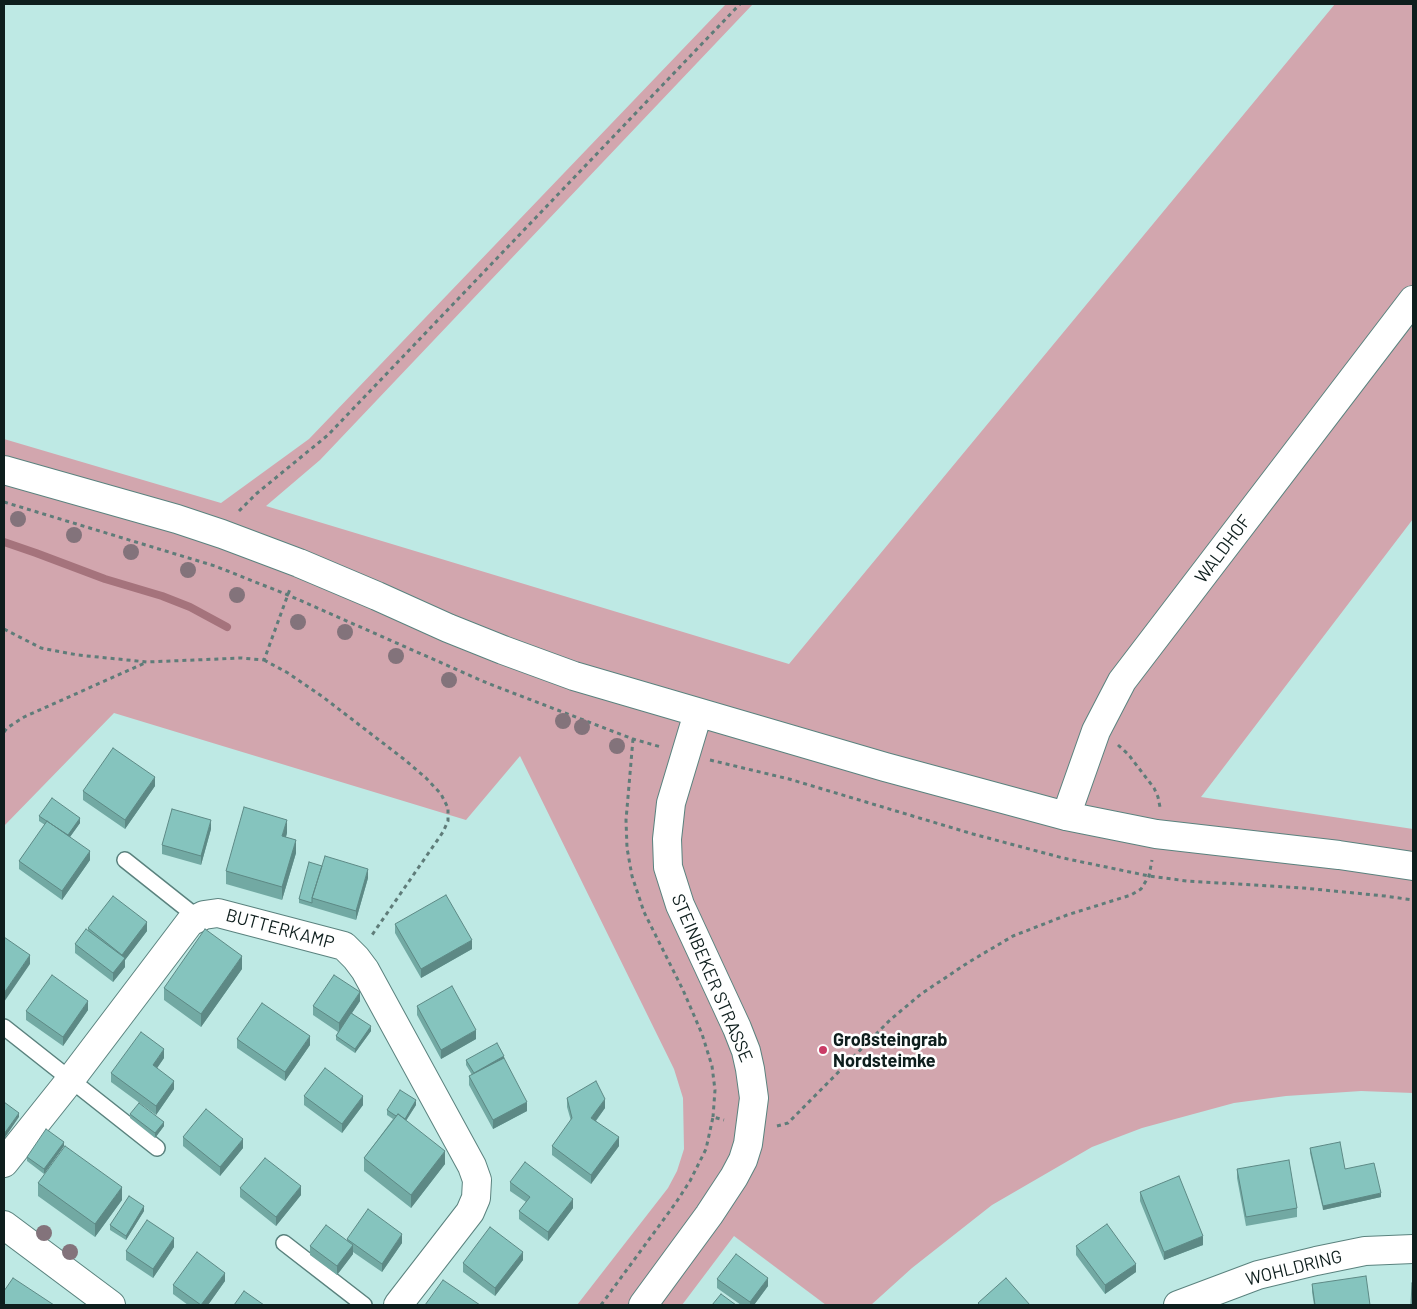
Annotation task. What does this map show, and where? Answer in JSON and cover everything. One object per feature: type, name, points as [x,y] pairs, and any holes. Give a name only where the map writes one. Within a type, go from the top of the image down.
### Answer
[{"type":"street","name":"WALDHOF","points":[[1066,816],[1096,731],[1122,681],[1413,300]]},
{"type":"street","points":[[4,470],[177,519],[222,534],[299,563],[448,628],[574,676],[885,767],[1066,816],[1156,834],[1339,855],[1413,866]]},
{"type":"street","name":"STEINBEKER STRASSE","points":[[643,1305],[734,1178],[748,1144],[754,1098],[746,1051],[680,905],[668,866],[667,839],[671,803],[698,713]]},
{"type":"street","name":"BUTTERKAMP","points":[[198,918],[218,913],[344,946],[365,970],[472,1166],[477,1180],[476,1198],[470,1212],[398,1305]]},
{"type":"street","points":[[4,1163],[71,1079],[190,922],[198,918]]},
{"type":"street","points":[[4,1225],[111,1305]]},
{"type":"street","name":"WOHLDRING","points":[[1178,1305],[1258,1275],[1316,1260],[1365,1251],[1413,1249]]},
{"type":"lane","points":[[125,860],[198,918]]},
{"type":"lane","points":[[4,1027],[157,1148]]},
{"type":"lane","points":[[284,1243],[364,1305]]},
{"type":"path","points":[[222,534],[238,511],[328,435],[740,4]]},
{"type":"path","points":[[264,660],[299,563]]},
{"type":"path","points":[[4,629],[42,648],[78,655],[147,662],[241,658],[264,660],[288,673],[323,697],[426,778],[441,794],[448,808],[448,821],[443,832],[356,958]]},
{"type":"path","points":[[4,732],[24,717],[147,662]]},
{"type":"path","points":[[601,1305],[690,1181],[706,1149],[713,1117],[751,1125],[773,1127],[788,1123],[890,1020],[921,994],[969,962],[1012,936],[1067,915],[1131,895],[1141,889],[1149,876],[1160,804],[1154,788],[1128,754],[1115,742],[1096,731]]},
{"type":"path","points":[[1149,876],[1187,881],[1303,888],[1413,900]]},
{"type":"shaded area","points":[[726,4],[753,4],[320,460],[266,506],[789,664],[1335,4],[1413,4],[1413,519],[1201,797],[1413,829],[1413,1093],[1361,1091],[1286,1096],[1234,1103],[1142,1128],[1092,1147],[992,1205],[912,1268],[871,1305],[826,1305],[734,1236],[682,1305],[577,1305],[668,1188],[677,1171],[684,1149],[683,1098],[674,1069],[520,756],[466,820],[114,713],[4,826],[4,439],[221,503],[309,439]]},
{"type":"building","points":[[113,748],[155,777],[125,820],[83,791]]},
{"type":"building","points":[[52,798],[80,818],[68,835],[39,816]]},
{"type":"building","points":[[244,807],[287,820],[282,836],[296,840],[282,887],[226,871]]},
{"type":"building","points":[[172,809],[211,820],[201,856],[162,845]]},
{"type":"building","points":[[47,821],[90,851],[62,891],[19,861]]},
{"type":"building","points":[[325,856],[368,869],[356,911],[312,898]]},
{"type":"building","points":[[309,862],[322,866],[312,903],[299,899]]},
{"type":"building","points":[[446,895],[472,940],[421,969],[395,924]]},
{"type":"building","points":[[113,896],[147,922],[122,955],[88,928]]},
{"type":"building","points":[[86,929],[125,958],[113,973],[75,944]]},
{"type":"building","points":[[205,929],[242,956],[201,1014],[164,988]]},
{"type":"building","points":[[4,937],[30,955],[4,993]]},
{"type":"building","points":[[52,975],[88,1001],[63,1037],[26,1011]]},
{"type":"building","points":[[334,975],[360,992],[339,1023],[313,1006]]},
{"type":"building","points":[[452,986],[476,1030],[441,1050],[417,1006]]},
{"type":"building","points":[[262,1003],[310,1036],[285,1072],[237,1039]]},
{"type":"building","points":[[351,1013],[371,1026],[355,1049],[336,1036]]},
{"type":"building","points":[[141,1032],[164,1049],[153,1065],[174,1081],[156,1106],[111,1073]]},
{"type":"building","points":[[497,1043],[504,1056],[474,1073],[466,1060]]},
{"type":"building","points":[[504,1058],[527,1102],[493,1120],[469,1076]]},
{"type":"building","points":[[325,1068],[363,1096],[342,1124],[304,1096]]},
{"type":"building","points":[[596,1081],[605,1099],[591,1118],[619,1137],[591,1175],[552,1146],[572,1118],[567,1098]]},
{"type":"building","points":[[400,1090],[416,1100],[405,1119],[387,1110]]},
{"type":"building","points":[[4,1102],[19,1113],[4,1134]]},
{"type":"building","points":[[139,1103],[164,1122],[155,1133],[130,1114]]},
{"type":"building","points":[[206,1109],[243,1139],[220,1167],[183,1137]]},
{"type":"building","points":[[398,1114],[445,1151],[411,1195],[364,1158]]},
{"type":"building","points":[[46,1129],[64,1142],[44,1169],[27,1157]]},
{"type":"building","points":[[1340,1142],[1345,1169],[1374,1163],[1381,1193],[1323,1206],[1310,1148]]},
{"type":"building","points":[[65,1146],[122,1187],[95,1224],[38,1183]]},
{"type":"building","points":[[265,1158],[301,1186],[276,1217],[240,1188]]},
{"type":"building","points":[[1289,1160],[1297,1208],[1246,1217],[1237,1169]]},
{"type":"building","points":[[525,1162],[573,1199],[548,1232],[519,1211],[530,1197],[510,1182]]},
{"type":"building","points":[[1179,1176],[1203,1236],[1164,1252],[1140,1192]]},
{"type":"building","points":[[129,1196],[144,1206],[126,1236],[110,1225]]},
{"type":"building","points":[[368,1209],[402,1234],[382,1264],[347,1239]]},
{"type":"building","points":[[147,1220],[174,1238],[153,1269],[126,1251]]},
{"type":"building","points":[[1107,1224],[1136,1264],[1105,1285],[1076,1246]]},
{"type":"building","points":[[326,1225],[353,1245],[337,1266],[310,1246]]},
{"type":"building","points":[[490,1227],[523,1252],[495,1288],[463,1263]]},
{"type":"building","points":[[197,1252],[225,1273],[201,1305],[173,1285]]},
{"type":"building","points":[[736,1254],[768,1278],[750,1302],[717,1279]]},
{"type":"building","points":[[1366,1276],[1370,1305],[1315,1305],[1312,1284]]},
{"type":"building","points":[[13,1278],[54,1305],[4,1305],[4,1291]]},
{"type":"building","points":[[1006,1278],[1030,1305],[980,1305],[978,1303]]},
{"type":"building","points":[[443,1280],[480,1305],[425,1305]]},
{"type":"building","points":[[1412,1283],[1413,1305],[1411,1305]]},
{"type":"building","points":[[244,1291],[264,1305],[234,1305]]},
{"type":"building","points":[[721,1294],[736,1305],[712,1305]]},
{"type":"waterway","points":[[4,542],[105,579],[162,596],[190,607],[227,627]]},
{"type":"place","name":"Großsteingrab Nordsteimke","points":[[823,1050]]}]
